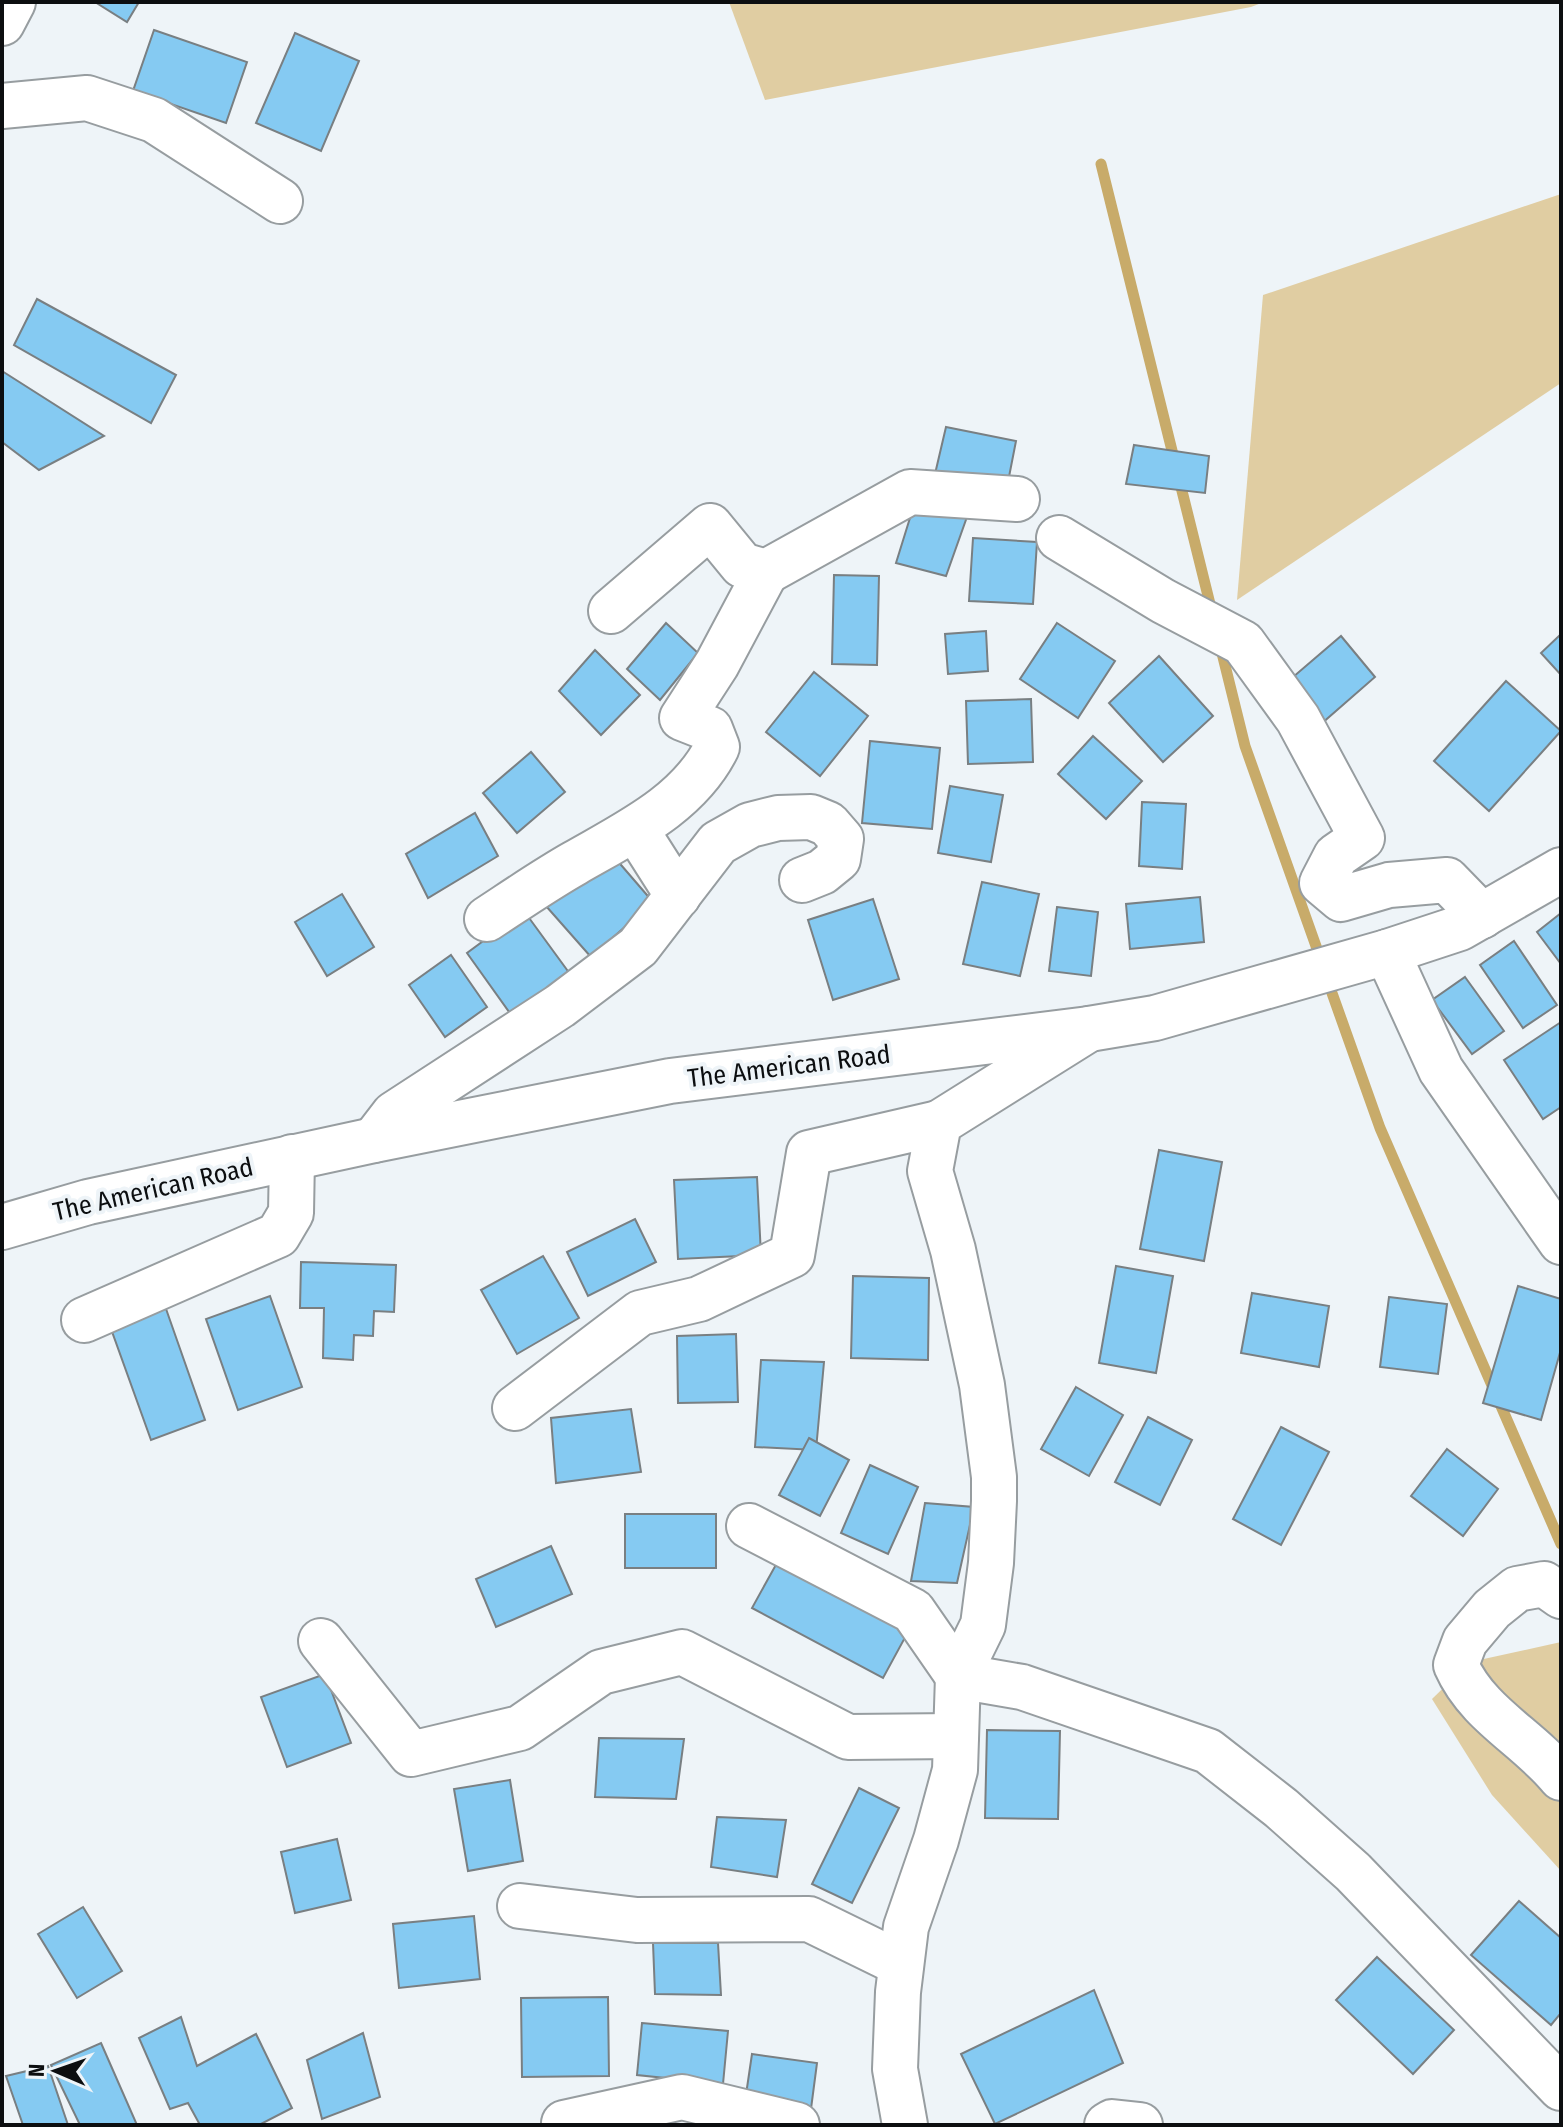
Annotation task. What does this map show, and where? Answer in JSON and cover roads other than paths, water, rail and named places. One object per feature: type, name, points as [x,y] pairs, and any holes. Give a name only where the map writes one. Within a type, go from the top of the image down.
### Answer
[{"type":"street","points":[[2,23],[13,2]]},
{"type":"street","points":[[2,106],[87,98],[154,120],[280,201]]},
{"type":"street","points":[[487,919],[573,864],[636,830],[682,792],[713,755],[717,747],[710,729],[682,718],[717,664],[766,572],[910,492],[1017,499]]},
{"type":"street","points":[[611,611],[710,526],[742,565],[766,572]]},
{"type":"street","points":[[1059,538],[1163,601],[1243,643],[1298,719],[1362,838],[1336,856],[1322,883],[1341,899],[1389,885],[1447,880],[1482,916]]},
{"type":"street","points":[[374,1140],[394,1114],[560,1006],[638,947],[718,843],[750,825],[778,818],[811,817],[828,824],[841,839],[838,859],[822,872],[802,880]]},
{"type":"street","points":[[636,830],[678,896]]},
{"type":"street","name":"The American Road","points":[[2,1227],[88,1202],[292,1157],[670,1081],[1089,1029],[1155,1018],[1460,928],[1561,870]]},
{"type":"street","points":[[1387,952],[1441,1070],[1561,1242]]},
{"type":"street","points":[[515,1408],[640,1313],[699,1299],[792,1255],[809,1153],[939,1123],[1089,1029]]},
{"type":"street","points":[[905,2125],[895,2069],[906,1927],[936,1840],[955,1770],[958,1676],[983,1625],[991,1563],[994,1477],[982,1385],[953,1250],[930,1171],[939,1123]]},
{"type":"street","points":[[84,1320],[278,1235],[291,1213],[292,1157]]},
{"type":"street","points":[[749,1526],[913,1611],[958,1676],[1022,1687],[1208,1751],[1281,1808],[1353,1872],[1561,2088]]},
{"type":"street","points":[[1561,1596],[1544,1584],[1517,1589],[1492,1609],[1465,1641],[1456,1665],[1465,1685],[1496,1719],[1561,1778]]},
{"type":"street","points":[[321,1641],[411,1754],[520,1728],[601,1672],[682,1652],[848,1737],[956,1736]]},
{"type":"street","points":[[520,1906],[637,1920],[809,1919],[901,1964]]},
{"type":"street","points":[[564,2123],[682,2097],[797,2125]]},
{"type":"street","points":[[1107,2125],[1112,2122],[1140,2125]]},
{"type":"waterway","points":[[1101,164],[1212,612]]},
{"type":"waterway","points":[[1220,645],[1245,746],[1322,963]]},
{"type":"waterway","points":[[1327,979],[1380,1128],[1561,1544]]}]
